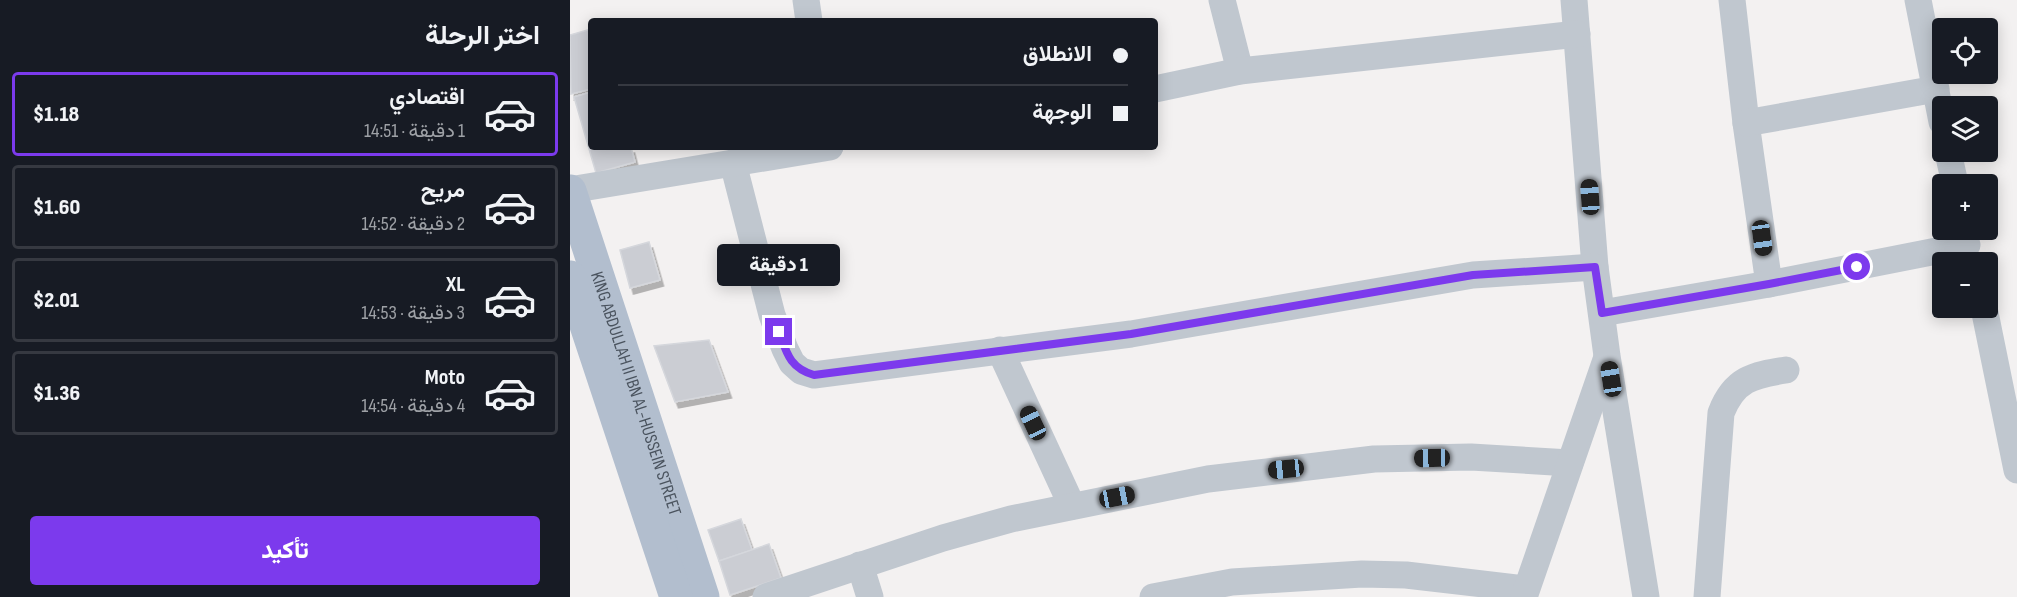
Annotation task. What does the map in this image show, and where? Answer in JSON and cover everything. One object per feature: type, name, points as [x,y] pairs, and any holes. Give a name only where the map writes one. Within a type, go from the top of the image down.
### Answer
[{"type":"main road","name":"KING ABDULLAH II IBN AL-HUSSEIN STREET","points":[[570,190],[703,597]]},
{"type":"main road","name":"KING ABDULLAH II IBN AL-HUSSEIN STREET","points":[[573,296],[676,597]]},
{"type":"street","points":[[806,0],[809,18]]},
{"type":"street","points":[[1222,0],[1240,71]]},
{"type":"street","points":[[1574,0],[1595,267],[1646,597]]},
{"type":"street","points":[[1732,0],[1746,123],[1769,284]]},
{"type":"street","points":[[1918,0],[1937,96]]},
{"type":"street","points":[[1158,88],[1240,71],[1577,34]]},
{"type":"street","points":[[1746,123],[1936,89]]},
{"type":"street","points":[[570,190],[812,150]]},
{"type":"street","points":[[733,163],[772,315],[792,363],[801,371],[814,375],[1131,334],[1464,276],[1595,267]]},
{"type":"street","points":[[1602,313],[1967,246]]},
{"type":"street","points":[[1987,318],[2010,402],[2017,470]]},
{"type":"street","points":[[1000,350],[1072,506]]},
{"type":"street","points":[[1154,597],[1202,586],[1234,589],[1362,574],[1395,575],[1525,593],[1607,356]]},
{"type":"street","points":[[1707,597],[1721,412],[1735,388],[1746,379],[1760,374],[1786,370]]},
{"type":"street","points":[[766,597],[943,538],[1011,519],[1208,479],[1374,459],[1471,457],[1570,463]]},
{"type":"street","points":[[860,566],[870,597]]},
{"type":"building","points":[[588,30],[588,90],[571,94],[570,35]]},
{"type":"building","points":[[588,93],[588,145],[574,97]]},
{"type":"building","points":[[589,150],[632,150],[635,162],[596,173]]},
{"type":"building","points":[[649,242],[660,280],[630,288],[620,250]]},
{"type":"building","points":[[709,340],[728,392],[675,402],[654,346]]},
{"type":"building","points":[[741,519],[752,550],[719,561],[708,530]]},
{"type":"building","points":[[769,544],[781,578],[730,595],[719,561]]},
{"type":"route","points":[[779,332],[792,363],[801,371],[814,375],[1131,334],[1473,275],[1595,267],[1602,313],[1857,267]]}]
